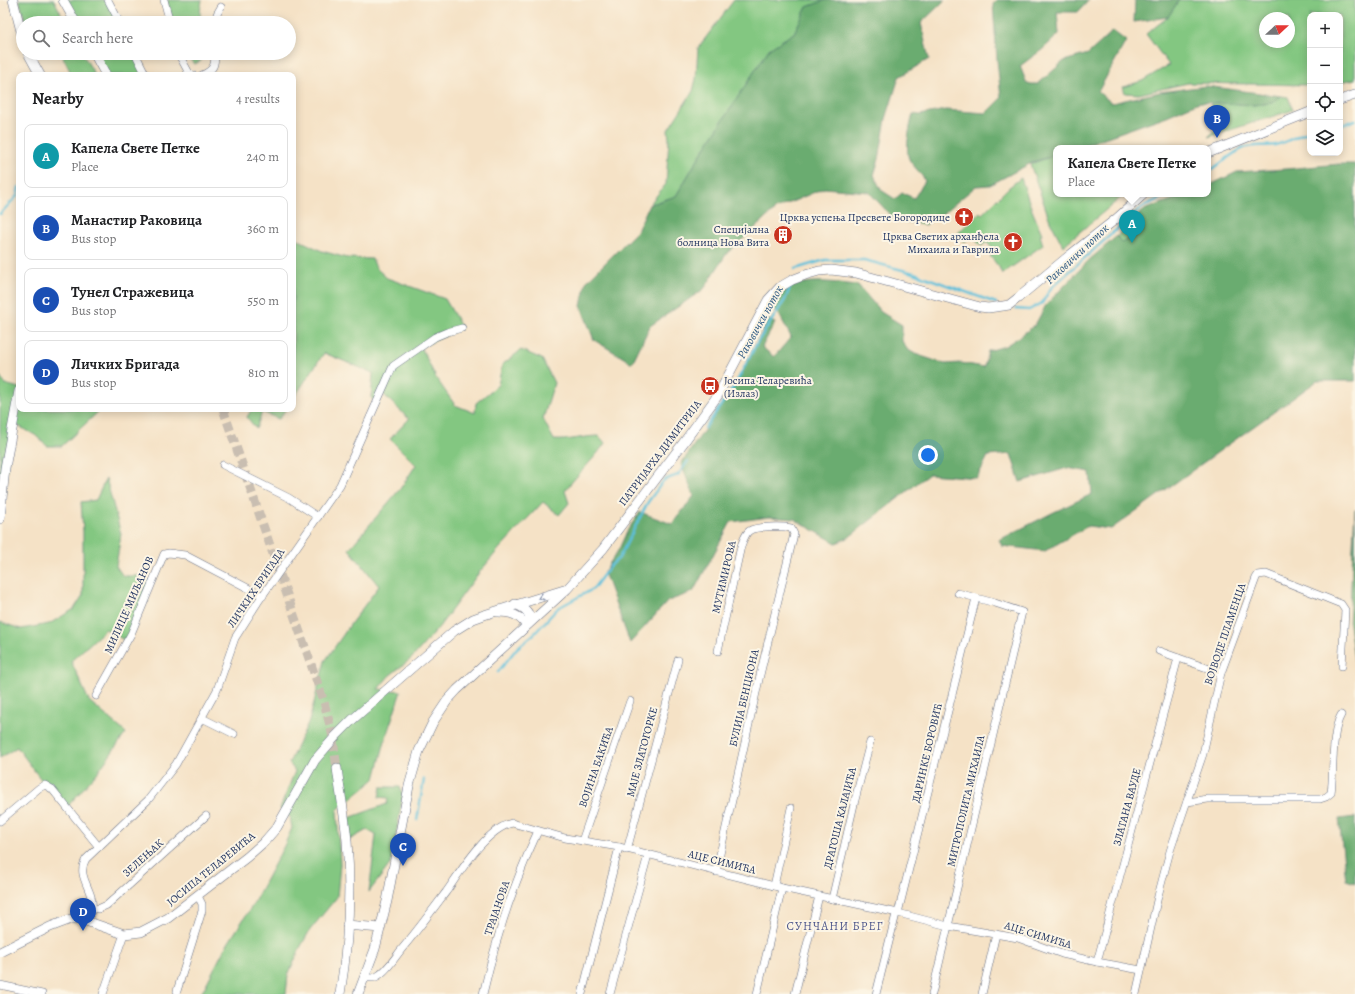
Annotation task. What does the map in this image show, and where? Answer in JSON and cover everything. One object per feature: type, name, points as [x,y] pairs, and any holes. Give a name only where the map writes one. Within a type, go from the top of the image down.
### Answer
[{"type":"main road","points":[[13,0],[17,16]]},
{"type":"main road","points":[[63,0],[72,16]]},
{"type":"main road","points":[[32,60],[38,72]]},
{"type":"main road","points":[[98,60],[104,72]]},
{"type":"main road","points":[[1343,99],[1355,95]]},
{"type":"main road","points":[[1211,152],[1307,113]]},
{"type":"main road","name":"ПАТРИЈАРХА ДИМИТРИЈА","points":[[358,994],[373,955],[380,928],[392,878],[411,781],[424,738],[440,712],[457,690],[528,623],[567,589],[604,549],[718,395],[768,300],[780,287],[804,275],[819,271],[836,271],[866,276],[969,305],[988,308],[1009,305],[1116,219],[1141,197]]},
{"type":"main road","points":[[0,519],[5,468],[16,408]]},
{"type":"main road","name":"ЈОСИПА ТЕЛАРЕВИЋА","points":[[0,952],[61,922],[76,918],[124,934],[142,932],[168,918],[247,858],[264,842],[277,827],[316,760],[352,720],[454,631],[473,620],[494,611],[567,589]]},
{"type":"main road","points":[[515,604],[528,612],[528,623]]},
{"type":"main road","points":[[494,611],[513,614],[528,623]]},
{"type":"main road","points":[[337,768],[347,841],[347,925],[340,994]]},
{"type":"main road","points":[[347,925],[380,928]]},
{"type":"street","points":[[108,0],[116,16]]},
{"type":"street","points":[[164,0],[168,16]]},
{"type":"street","points":[[217,16],[220,7]]},
{"type":"street","points":[[139,60],[145,72]]},
{"type":"street","points":[[182,60],[190,72]]},
{"type":"street","points":[[207,72],[211,70],[214,65],[214,60]]},
{"type":"street","name":"ЛИЧКИХ БРИГАДА","points":[[92,908],[91,897],[82,874],[82,868],[86,859],[158,788],[176,764],[217,690],[227,664],[233,642],[262,596],[340,485],[393,366],[435,337],[462,328]]},
{"type":"street","points":[[223,465],[289,498],[318,517]]},
{"type":"street","name":"МУТИМИРОВА","points":[[718,651],[741,546],[746,534],[754,528],[784,526],[793,530]]},
{"type":"street","name":"БУЛИЈА БЕНЦИОНА","points":[[716,872],[760,675],[794,534],[793,530]]},
{"type":"street","name":"МИЛИЦЕ МИЉАНОВ","points":[[96,696],[131,634],[164,554],[170,553],[185,555],[262,596]]},
{"type":"street","name":"ВОЈВОДЕ ПЛАМЕНЦА","points":[[1136,994],[1170,851],[1203,754],[1221,674],[1256,578],[1262,574],[1342,604],[1345,610],[1342,666]]},
{"type":"street","points":[[958,593],[976,598]]},
{"type":"street","name":"МИТРОПОЛИТА МИХАИЛА","points":[[932,994],[1022,612],[976,598]]},
{"type":"street","name":"ДАРИНКЕ БОРОВИЋ","points":[[876,994],[976,598]]},
{"type":"street","points":[[1159,651],[1221,674]]},
{"type":"street","name":"ЗЛАТАНА ВАУДЕ","points":[[1097,962],[1178,658]]},
{"type":"street","name":"МАЈЕ ЗЛАТОГОРКЕ","points":[[627,850],[678,660]]},
{"type":"street","name":"ВОЈИНА БАКИЋА","points":[[582,841],[630,701]]},
{"type":"street","points":[[1187,802],[1208,799],[1320,799],[1330,795],[1337,722],[1341,715]]},
{"type":"street","points":[[202,718],[234,734]]},
{"type":"street","name":"ДРАГОША КАЛАЈИЋА","points":[[832,899],[870,742]]},
{"type":"street","points":[[0,821],[39,788],[45,785],[52,789],[99,847]]},
{"type":"street","points":[[774,886],[791,808]]},
{"type":"street","name":"ЗЕЛЕЊАК","points":[[92,908],[98,909],[107,905],[206,816]]},
{"type":"street","name":"АЦЕ СИМИЋА","points":[[364,977],[375,977],[392,961],[477,849],[499,828],[512,823],[538,831],[582,841],[619,847],[782,888],[948,926],[1018,938],[1062,954],[1142,970]]},
{"type":"street","name":"ТРАЈАНОВА","points":[[483,994],[491,962],[510,903],[538,831]]},
{"type":"street","points":[[582,994],[619,847]]},
{"type":"street","points":[[610,994],[648,855]]},
{"type":"street","points":[[757,994],[782,888]]},
{"type":"street","points":[[177,992],[202,911],[202,904],[198,896]]},
{"type":"street","points":[[795,994],[819,896]]},
{"type":"street","points":[[87,921],[92,908]]},
{"type":"street","points":[[102,994],[124,934]]},
{"type":"street","points":[[982,994],[996,934]]},
{"type":"street","points":[[0,985],[42,994]]},
{"type":"green space","points":[[19,0],[54,0],[62,16],[39,15],[24,16]]},
{"type":"green space","points":[[63,0],[108,0],[116,16],[72,16]]},
{"type":"green space","points":[[167,0],[202,0],[200,16],[171,16]]},
{"type":"green space","points":[[734,0],[826,0],[807,7],[794,33],[769,49],[699,157],[676,196],[649,205],[666,184],[669,139],[668,130],[693,91],[696,79],[698,48]]},
{"type":"green space","points":[[826,0],[945,0],[921,23],[929,59],[899,77],[886,119],[879,159],[874,175],[881,190],[895,199],[902,193],[914,198],[925,181],[908,157],[908,138],[913,114],[920,115],[945,110],[986,113],[1001,98],[993,4],[997,0],[1089,0],[1078,12],[1057,12],[1059,34],[1043,49],[1020,66],[1027,84],[1038,84],[1064,61],[1088,54],[1113,31],[1126,41],[1098,92],[1112,103],[1160,92],[1206,86],[1281,96],[1271,103],[1254,105],[1199,102],[1167,116],[1085,145],[1053,145],[1053,156],[1033,162],[990,185],[976,186],[945,212],[925,225],[895,220],[869,192],[824,188],[776,209],[727,253],[704,289],[650,326],[632,363],[594,340],[581,306],[586,282],[637,231],[649,205],[676,196],[699,157],[769,49],[794,33],[807,7]]},
{"type":"green space","points":[[1135,0],[1179,0],[1168,17],[1134,22]]},
{"type":"green space","points":[[1179,0],[1355,0],[1355,79],[1343,81],[1343,12],[1307,12],[1307,85],[1188,83],[1139,94],[1125,93],[1123,87],[1142,81],[1169,65],[1146,34],[1168,17]]},
{"type":"green space","points":[[64,60],[86,60],[93,72],[70,72]]},
{"type":"green space","points":[[98,60],[138,60],[144,72],[104,72]]},
{"type":"green space","points":[[191,60],[201,60],[201,61],[194,64]]},
{"type":"green space","points":[[1281,96],[1288,97],[1293,110],[1208,137],[1218,128],[1210,102],[1254,105],[1271,103]]},
{"type":"green space","points":[[1053,156],[1053,197],[1121,197],[1063,246],[1050,221],[1030,164]]},
{"type":"green space","points":[[1355,164],[1355,381],[1317,381],[1111,529],[1088,526],[1045,551],[1002,546],[999,540],[1092,494],[1090,472],[1067,468],[1020,482],[1011,454],[988,456],[977,478],[929,474],[848,538],[836,543],[794,519],[769,517],[731,522],[693,592],[668,601],[630,643],[604,572],[619,549],[627,531],[640,512],[672,524],[694,496],[681,464],[735,385],[768,320],[775,323],[762,347],[774,357],[791,337],[779,314],[771,308],[776,299],[788,289],[797,285],[817,282],[858,285],[881,312],[902,325],[902,341],[907,349],[915,354],[945,364],[961,363],[984,367],[988,351],[1005,346],[1035,325],[1046,305],[1088,261],[1117,236],[1121,243],[1143,231],[1138,215],[1146,209],[1180,197],[1211,197],[1211,185],[1237,172]]},
{"type":"green space","points":[[1021,178],[1042,234],[1040,235],[1043,245],[1002,274],[999,267],[990,256],[995,252],[987,242],[981,246],[972,235],[964,242],[958,233],[980,212],[982,214],[1008,188]]},
{"type":"green space","points":[[1138,215],[1143,231],[1121,243],[1117,236]]},
{"type":"green space","points":[[296,238],[322,251],[347,258],[372,259],[377,269],[387,278],[445,299],[462,328],[421,347],[436,378],[455,405],[475,413],[476,403],[498,385],[502,365],[521,350],[542,359],[554,383],[543,419],[554,440],[599,436],[605,443],[565,491],[569,503],[559,515],[543,502],[478,574],[439,627],[412,658],[389,676],[378,689],[401,691],[386,737],[375,779],[337,810],[340,864],[337,897],[310,930],[301,946],[288,975],[286,994],[201,994],[225,948],[252,906],[292,828],[290,817],[280,809],[295,771],[289,763],[309,721],[325,661],[379,586],[349,549],[400,489],[416,465],[390,439],[409,419],[382,393],[378,403],[371,398],[373,373],[324,353],[296,395]]},
{"type":"green space","points":[[0,376],[5,384],[16,387],[16,412],[98,412],[62,446],[47,446],[35,435],[13,423],[0,519]]},
{"type":"green space","points":[[250,412],[262,412],[256,429],[247,417]]},
{"type":"green space","points":[[262,412],[284,412],[279,419]]},
{"type":"green space","points":[[106,478],[121,534],[116,566],[123,576],[139,576],[152,581],[127,642],[106,629],[71,661],[89,701],[126,733],[97,773],[66,808],[45,785],[17,747],[0,758],[0,622],[21,629],[49,624],[74,609],[83,595],[83,532],[81,502],[96,500]]},
{"type":"green space","points":[[1355,509],[1355,666],[1349,625]]},
{"type":"green space","points":[[381,787],[400,787],[403,795],[391,863],[369,892],[376,835],[367,830],[349,840],[349,818],[387,804],[388,798],[379,797]]},
{"type":"green space","points":[[1355,817],[1355,883],[1346,880],[1339,819]]},
{"type":"waterway","name":"Раковички поток","points":[[1343,125],[1355,120]]},
{"type":"waterway","name":"Раковички поток","points":[[1211,170],[1234,153],[1244,148],[1252,146],[1275,145],[1307,132]]},
{"type":"waterway","points":[[0,214],[16,197]]},
{"type":"waterway","name":"Раковички поток","points":[[1016,309],[1029,310],[1042,303],[1051,288],[1135,213],[1146,205],[1163,197]]},
{"type":"waterway","name":"Раковички поток","points":[[795,269],[825,260],[864,260],[914,273],[996,303]]},
{"type":"waterway","name":"Раковички поток","points":[[705,428],[735,385],[758,341],[785,300],[791,285]]},
{"type":"waterway","name":"Раковички поток","points":[[498,672],[517,648],[534,634],[558,608],[593,589],[610,566],[619,558],[648,502],[664,480],[678,475],[688,461]]},
{"type":"waterway","name":"Раковички поток","points":[[417,820],[424,779]]},
{"type":"tunnel","points":[[224,412],[324,702],[332,733],[337,768]]},
{"type":"place","name":"Манастир Раковица","points":[[1217,138]]},
{"type":"place","name":"Црква успења Пресвете Богородице","points":[[964,217]]},
{"type":"place","name":"Специјална болница Нова Вита","points":[[783,235]]},
{"type":"place","name":"Црква Светих арханђела Михаила и Гаврила","points":[[1013,242]]},
{"type":"place","name":"Капела Свете Петке","points":[[1132,243]]},
{"type":"place","name":"Јосипа Теларевића (Излаз)","points":[[710,386]]},
{"type":"place","name":"Тунел Стражевица","points":[[403,866]]},
{"type":"place","name":"Личких Бригада","points":[[83,931]]},
{"type":"district","name":"СУНЧАНИ БРЕГ","points":[[835,926]]}]
